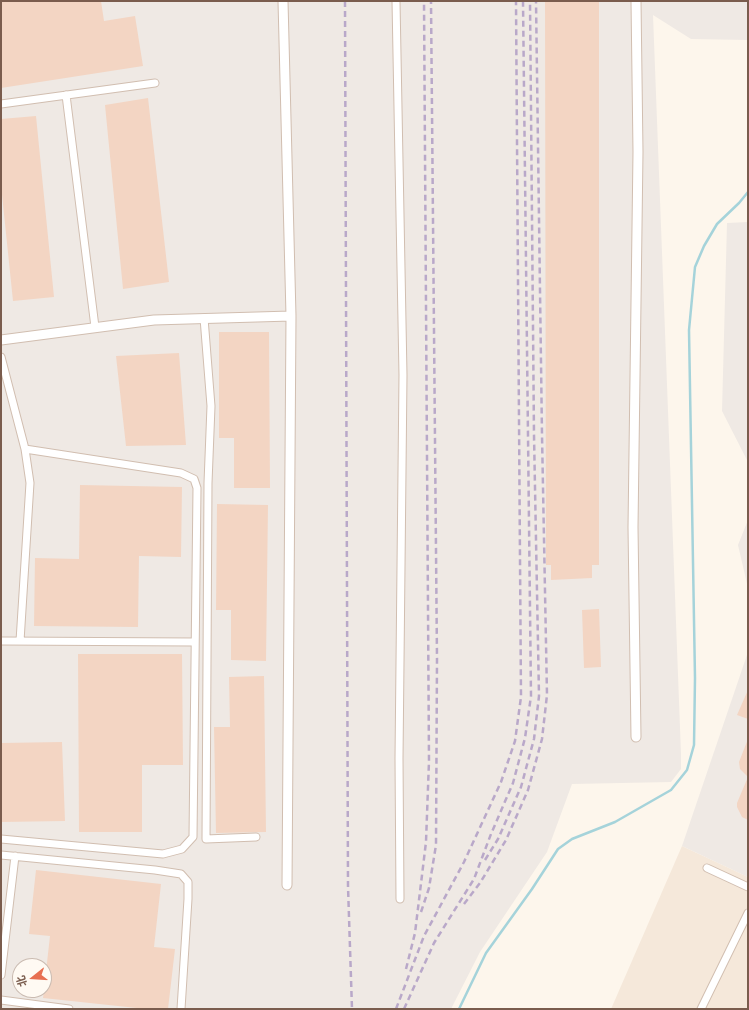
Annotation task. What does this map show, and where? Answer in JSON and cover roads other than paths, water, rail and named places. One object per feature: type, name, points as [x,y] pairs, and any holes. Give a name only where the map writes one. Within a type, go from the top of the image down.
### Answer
[{"type":"street","points":[[283,1],[291,316],[287,885]]},
{"type":"street","points":[[396,1],[403,375],[399,758],[400,899]]},
{"type":"street","points":[[636,1],[638,152],[633,527],[636,737]]},
{"type":"street","points":[[1,104],[155,83]]},
{"type":"street","points":[[66,95],[95,328]]},
{"type":"street","points":[[1,340],[154,320],[291,316]]},
{"type":"street","points":[[204,318],[211,406],[208,483],[206,839],[256,838]]},
{"type":"street","points":[[1,357],[25,449],[30,483],[20,641]]},
{"type":"street","points":[[1,839],[162,854],[182,849],[193,837],[197,488],[194,479],[181,473],[25,449]]},
{"type":"street","points":[[1,641],[195,642]]},
{"type":"street","points":[[1,855],[155,870],[181,874],[188,882],[181,1009]]},
{"type":"street","points":[[1,975],[15,856]]},
{"type":"street","points":[[707,868],[748,887]]},
{"type":"street","points":[[701,1009],[748,913]]},
{"type":"street","points":[[1,1000],[69,1009]]},
{"type":"waterway","points":[[459,1009],[486,953],[532,889],[558,849],[572,839],[615,822],[671,790],[687,770],[694,745],[695,678],[689,330],[695,267],[704,246],[717,224],[748,192]]},
{"type":"railway","points":[[345,1],[348,886],[352,1009]]},
{"type":"railway","points":[[406,969],[415,933],[426,842],[429,761],[424,1]]},
{"type":"railway","points":[[421,912],[429,888],[436,845],[437,659],[431,1]]},
{"type":"railway","points":[[396,1009],[424,936],[464,862],[501,782],[515,741],[521,697],[516,1]]},
{"type":"railway","points":[[404,1009],[434,943],[474,879],[513,783],[525,738],[531,696],[523,1]]},
{"type":"railway","points":[[485,860],[498,839],[521,787],[534,739],[539,696],[534,435],[530,1]]},
{"type":"railway","points":[[464,904],[480,883],[506,840],[528,790],[542,739],[547,695],[536,1]]}]
